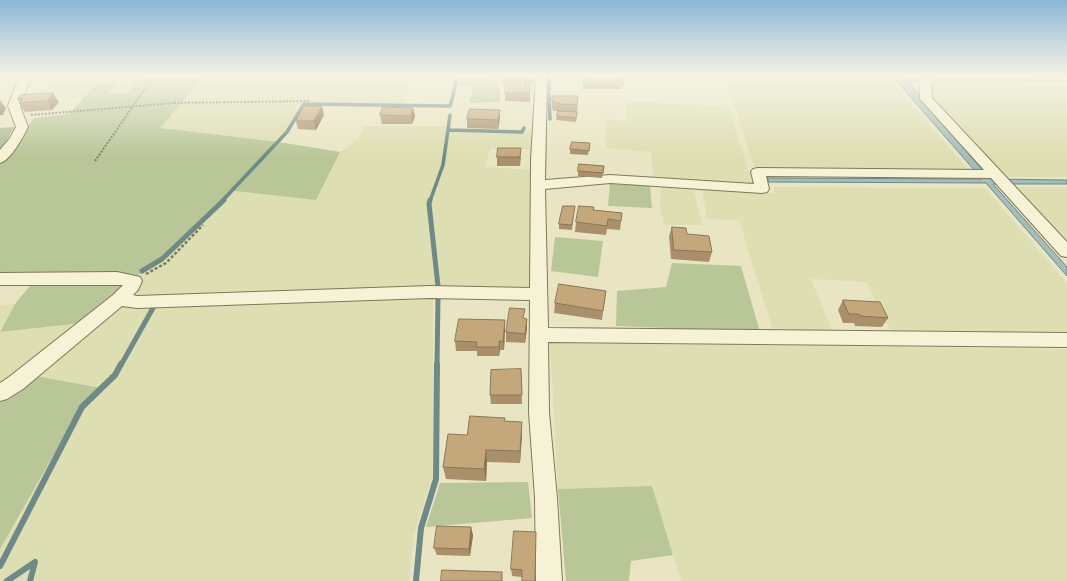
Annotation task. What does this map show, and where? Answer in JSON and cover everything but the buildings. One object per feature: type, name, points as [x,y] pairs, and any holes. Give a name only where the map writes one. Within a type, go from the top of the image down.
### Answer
[{"type":"street","points":[[0,159],[16,138],[22,126],[14,106],[15,103]]},
{"type":"street","points":[[540,103],[538,185],[539,412],[546,498],[549,581]]},
{"type":"street","points":[[929,103],[992,177],[1067,252]]},
{"type":"street","points":[[538,185],[610,179],[762,189],[758,172],[992,177]]},
{"type":"street","points":[[0,279],[117,278],[134,281],[132,286],[119,299],[16,383],[0,393]]},
{"type":"street","points":[[119,299],[137,302],[430,292],[538,294]]},
{"type":"street","points":[[538,335],[1067,340]]},
{"type":"path","points":[[95,161],[135,103]]},
{"type":"path","points":[[18,116],[173,103]]},
{"type":"path","points":[[134,281],[166,263],[203,225]]},
{"type":"green space","points":[[79,103],[181,103],[160,128],[279,142],[340,152],[316,200],[235,191],[166,259],[137,276],[0,275],[0,147],[14,145],[34,118],[69,114]]},
{"type":"green space","points":[[181,103],[304,103],[279,142],[159,128]]},
{"type":"green space","points":[[315,103],[403,103],[403,104]]},
{"type":"green space","points":[[626,103],[662,103],[729,107],[753,186],[654,179],[651,152],[606,148],[606,119],[626,121]]},
{"type":"green space","points":[[733,103],[911,103],[969,171],[755,169]]},
{"type":"green space","points":[[935,103],[1067,103],[1067,177],[1003,177]]},
{"type":"green space","points":[[363,126],[446,126],[446,131],[532,133],[534,150],[490,149],[485,167],[532,170],[531,288],[137,295],[137,276],[166,259],[235,191],[316,200],[340,152],[358,140]]},
{"type":"green space","points":[[14,127],[3,147],[0,147],[0,128]]},
{"type":"green space","points":[[610,184],[650,186],[652,208],[608,206]]},
{"type":"green space","points":[[661,184],[693,187],[702,225],[664,225],[660,208]]},
{"type":"green space","points":[[774,187],[985,188],[1067,283],[1067,334],[891,332],[866,282],[811,279],[833,333],[773,331],[739,220],[707,219],[702,189],[774,193]]},
{"type":"green space","points":[[1012,187],[1067,187],[1067,245]]},
{"type":"green space","points":[[555,237],[603,241],[598,277],[551,271]]},
{"type":"green space","points":[[672,263],[741,266],[760,332],[616,326],[617,291],[666,287]]},
{"type":"green space","points":[[33,282],[125,284],[120,293],[82,323],[0,332],[15,304]]},
{"type":"green space","points":[[433,296],[433,476],[414,534],[409,581],[0,581],[0,549],[81,407],[101,388],[30,375],[114,306]]},
{"type":"green space","points":[[15,304],[0,330],[0,305]]},
{"type":"green space","points":[[82,323],[0,389],[0,332]]},
{"type":"green space","points":[[550,343],[1067,349],[1067,581],[681,581],[652,486],[558,489]]},
{"type":"green space","points":[[30,375],[101,388],[81,407],[0,549],[0,397]]},
{"type":"green space","points":[[528,482],[532,518],[426,527],[440,483]]},
{"type":"green space","points":[[652,486],[673,555],[631,561],[629,581],[566,581],[558,489]]},
{"type":"water","points":[[916,103],[926,103],[990,179],[1067,180],[1067,184],[993,184],[1067,267],[1067,276],[986,183],[769,182],[767,178],[982,179]]},
{"type":"waterway","points":[[222,201],[287,132],[304,104],[450,106],[451,103]]},
{"type":"waterway","points":[[549,103],[550,119]]},
{"type":"waterway","points":[[448,130],[450,115]]},
{"type":"waterway","points":[[448,130],[522,132],[524,128]]},
{"type":"waterway","points":[[430,201],[443,165],[448,130]]},
{"type":"waterway","points":[[142,271],[162,259],[224,200]]},
{"type":"waterway","points":[[430,200],[429,204],[438,286]]},
{"type":"waterway","points":[[437,365],[438,298]]},
{"type":"waterway","points":[[121,365],[153,308]]},
{"type":"waterway","points":[[0,566],[82,407],[115,375],[121,364]]},
{"type":"waterway","points":[[416,581],[421,528],[436,479],[437,364]]},
{"type":"waterway","points":[[7,581],[35,562],[30,581]]}]
